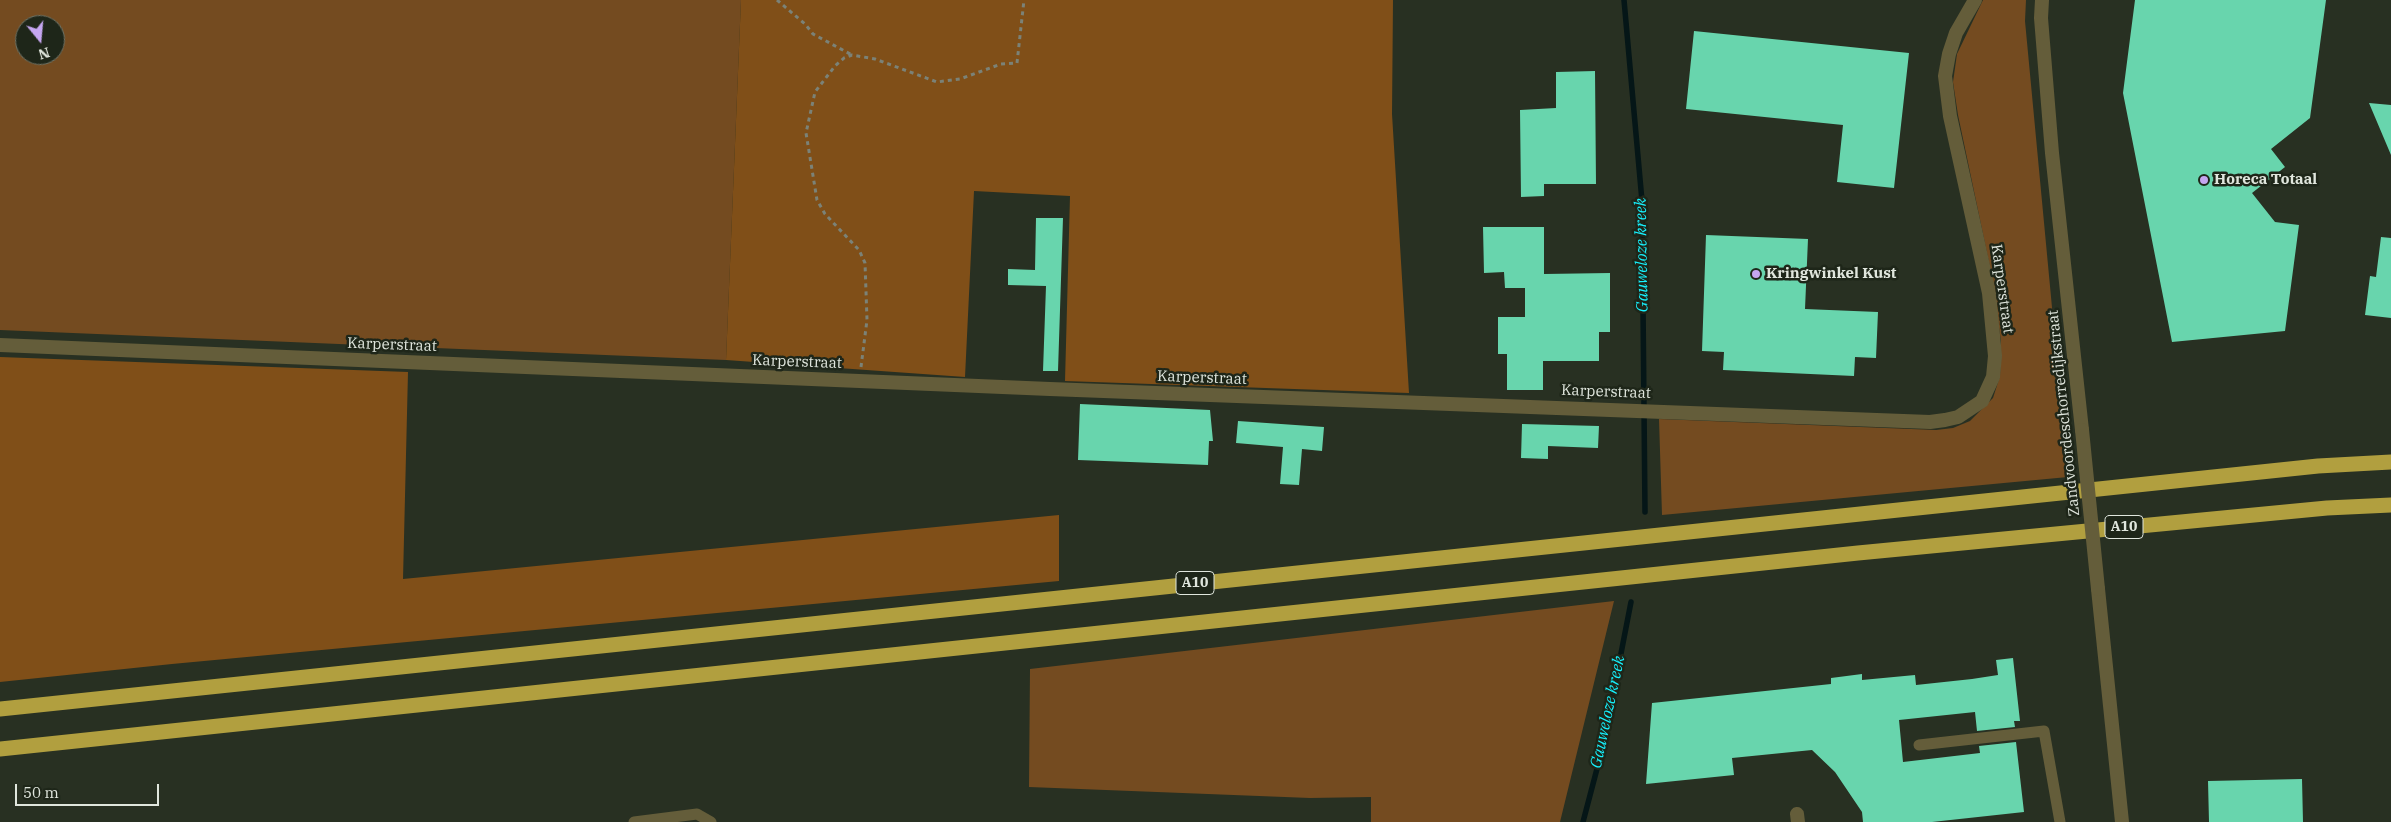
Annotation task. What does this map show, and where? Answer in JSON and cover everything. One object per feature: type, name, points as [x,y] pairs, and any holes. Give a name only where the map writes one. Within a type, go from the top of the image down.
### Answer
[{"type":"highway","name":"A10","points":[[0,709],[2288,469],[2391,462]]},
{"type":"highway","name":"A10","points":[[0,749],[1838,555],[2326,508],[2391,505]]},
{"type":"street","name":"Karperstraat","points":[[0,345],[1930,422],[1958,417],[1982,401],[1993,377],[1995,356],[1989,293],[1950,116],[1946,76],[1949,54],[1956,33],[1975,0]]},
{"type":"street","name":"Zandvoordeschorredijkstraat","points":[[2042,0],[2041,18],[2052,153],[2122,822]]},
{"type":"lane","points":[[1919,745],[2044,731],[2060,822]]},
{"type":"lane","points":[[634,822],[697,814],[711,822]]},
{"type":"path","points":[[777,0],[805,24],[813,34],[852,55],[875,59],[937,82],[960,78],[1001,64],[1018,63],[1024,0]]},
{"type":"path","points":[[852,55],[844,58],[835,66],[815,92],[806,134],[817,200],[825,214],[859,250],[865,263],[868,320],[864,354],[858,380]]},
{"type":"shaded area","points":[[0,0],[741,0],[726,360],[0,330]]},
{"type":"shaded area","points":[[741,0],[1393,0],[1392,114],[1409,393],[1065,381],[1070,196],[974,191],[965,377],[726,360]]},
{"type":"shaded area","points":[[1983,0],[2026,0],[2025,21],[2068,477],[1662,515],[1659,419],[1936,430],[1953,428],[1970,421],[1993,398],[2000,376],[2001,341],[1991,272],[1958,115],[1953,82],[1957,54]]},
{"type":"shaded area","points":[[0,357],[408,372],[403,579],[1059,515],[1059,581],[172,664],[0,682]]},
{"type":"shaded area","points":[[1614,601],[1560,822],[1371,822],[1371,797],[1310,798],[1029,787],[1030,669]]},
{"type":"building","name":"Horeca Totaal","points":[[2135,0],[2326,0],[2310,118],[2271,149],[2285,167],[2252,193],[2275,222],[2299,225],[2285,331],[2172,342],[2123,93]]},
{"type":"building","points":[[1694,31],[1909,53],[1894,188],[1837,182],[1843,125],[1686,109]]},
{"type":"building","points":[[1595,71],[1596,184],[1544,184],[1544,196],[1521,197],[1520,110],[1556,108],[1556,72]]},
{"type":"building","points":[[2369,103],[2391,105],[2391,155]]},
{"type":"building","points":[[1036,218],[1063,218],[1058,371],[1043,371],[1046,286],[1008,285],[1008,269],[1035,270]]},
{"type":"building","points":[[1483,227],[1544,227],[1544,274],[1610,273],[1610,332],[1599,332],[1599,361],[1543,361],[1543,390],[1507,390],[1507,354],[1498,354],[1498,317],[1525,317],[1525,288],[1505,288],[1504,272],[1484,273]]},
{"type":"building","name":"Kringwinkel Kust","points":[[1706,235],[1808,239],[1805,309],[1878,312],[1876,358],[1855,357],[1854,376],[1723,370],[1724,352],[1702,351]]},
{"type":"building","points":[[2381,237],[2391,238],[2391,318],[2365,315],[2370,276],[2376,277]]},
{"type":"building","points":[[1080,404],[1210,410],[1213,441],[1209,441],[1208,465],[1078,460]]},
{"type":"building","points":[[1238,421],[1324,427],[1322,451],[1302,449],[1299,485],[1280,484],[1283,447],[1236,443]]},
{"type":"building","points":[[1522,424],[1599,426],[1598,448],[1548,446],[1548,459],[1521,458]]},
{"type":"building","points":[[2013,658],[2020,721],[2014,721],[2015,727],[1977,731],[1975,712],[1899,720],[1903,762],[1980,753],[1979,746],[2016,742],[2024,812],[1932,822],[1863,822],[1862,812],[1835,772],[1812,750],[1732,758],[1734,775],[1646,784],[1652,703],[1831,684],[1831,678],[1862,674],[1862,680],[1915,675],[1916,685],[1972,679],[1998,675],[1996,660]]},
{"type":"building","points":[[2302,779],[2303,822],[2209,822],[2208,781]]},
{"type":"waterway","name":"Gauweloze kreek","points":[[1624,0],[1642,201],[1645,512]]},
{"type":"waterway","name":"Gauweloze kreek","points":[[1583,822],[1603,746],[1631,602]]},
{"type":"place","name":"Horeca Totaal","points":[[2204,180]]},
{"type":"place","name":"Kringwinkel Kust","points":[[1756,274]]}]
